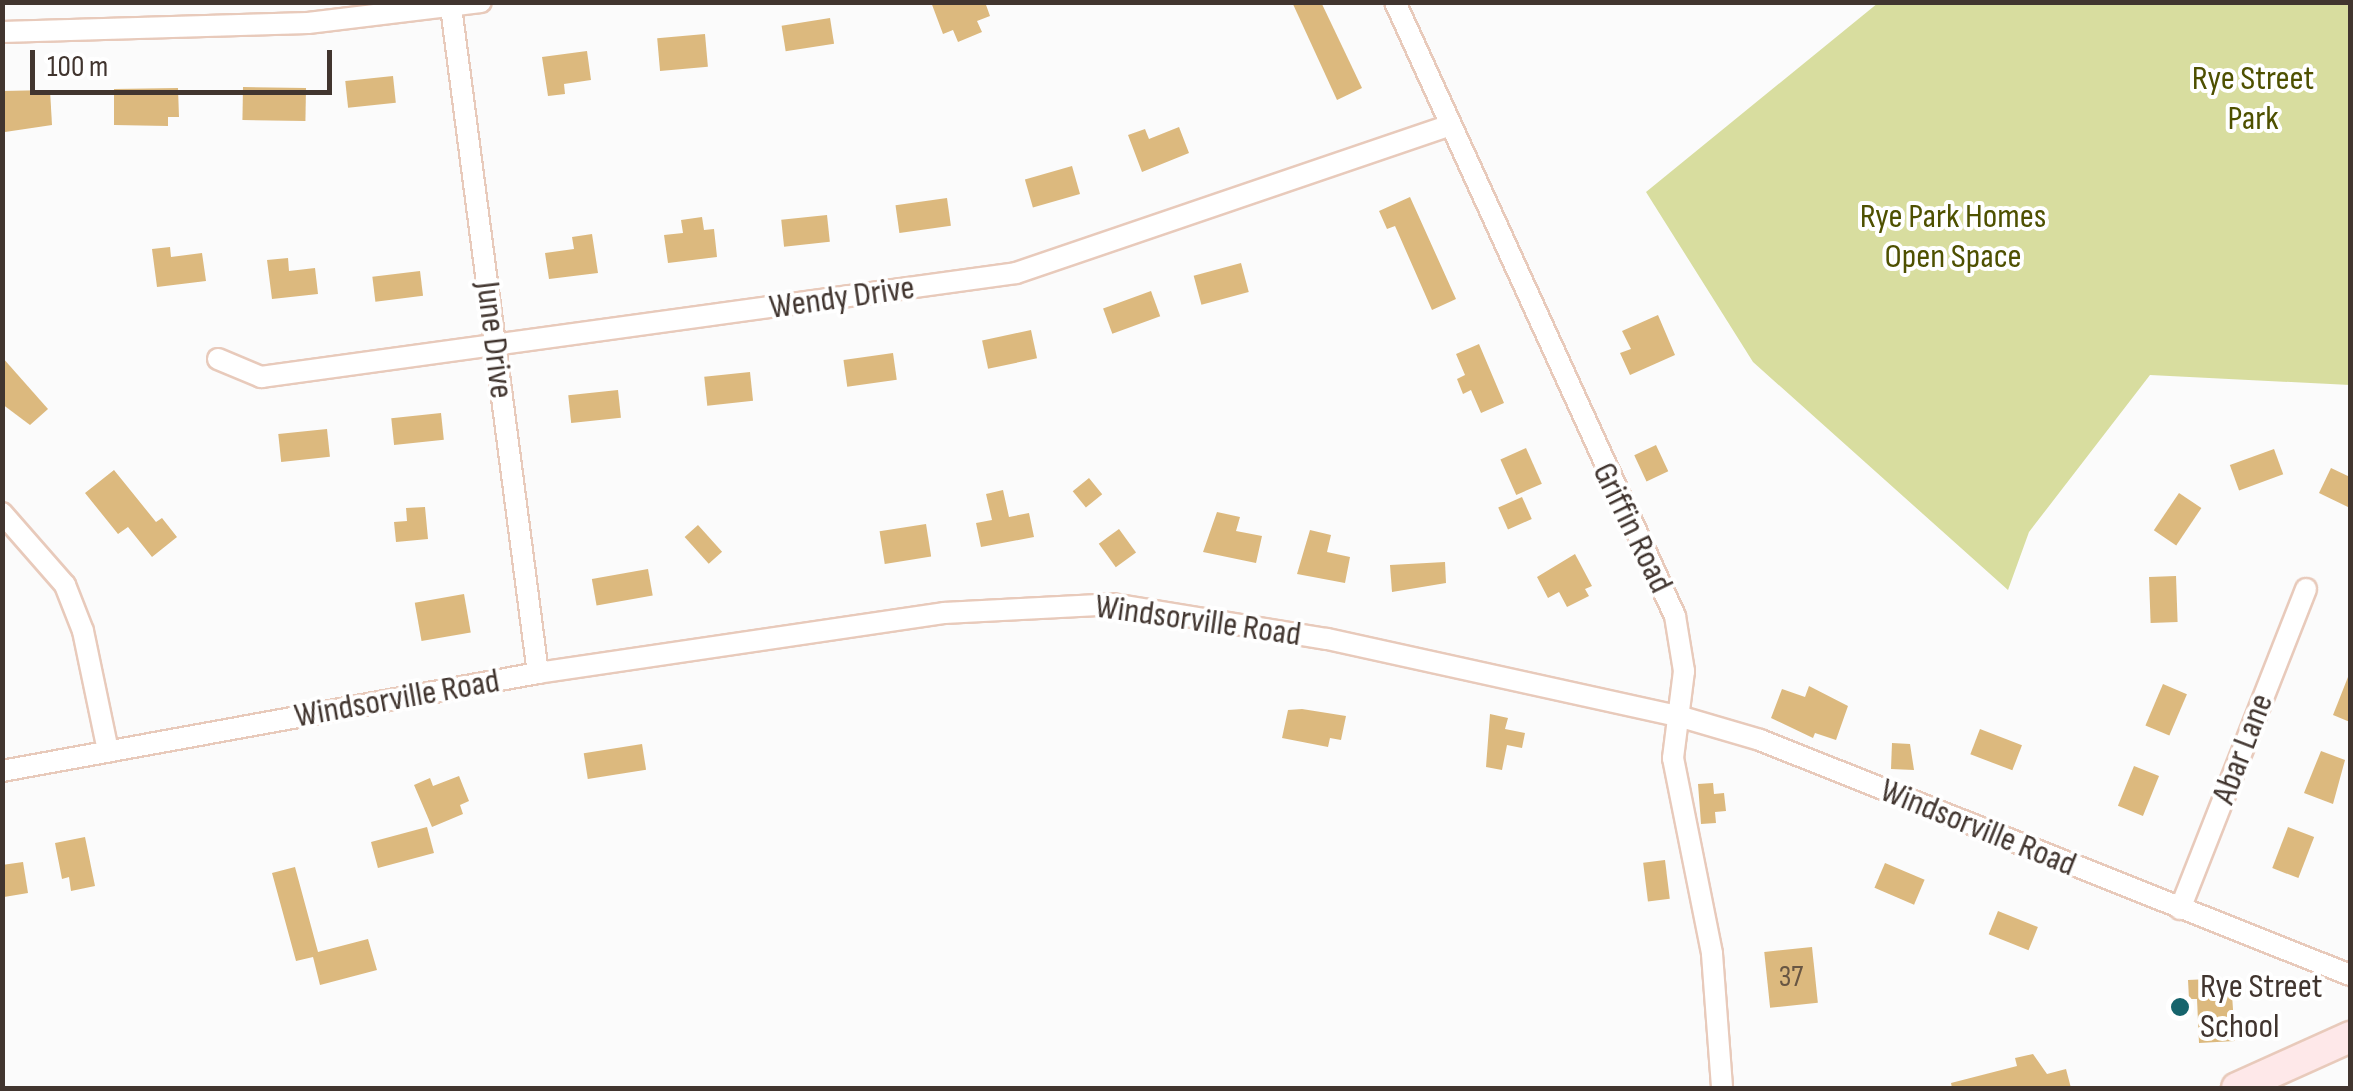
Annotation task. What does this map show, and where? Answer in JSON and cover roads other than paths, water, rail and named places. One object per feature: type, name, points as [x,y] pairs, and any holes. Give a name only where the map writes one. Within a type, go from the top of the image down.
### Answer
[{"type":"street","points":[[2,32],[308,22],[481,2]]},
{"type":"street","name":"Griffin Road","points":[[1395,2],[1675,616],[1684,671],[1672,758],[1712,954],[1722,1088]]},
{"type":"street","name":"June Drive","points":[[451,6],[538,674]]},
{"type":"street","name":"Wendy Drive","points":[[218,359],[261,376],[1016,273],[1449,126]]},
{"type":"street","points":[[2,514],[65,585],[83,631],[108,752]]},
{"type":"street","name":"Abar Lane","points":[[2180,909],[2306,589]]},
{"type":"street","name":"Windsorville Road","points":[[2,770],[538,674],[944,612],[1113,604],[1327,639],[1678,716],[1760,740],[2350,975]]},
{"type":"street","points":[[2237,1088],[2350,1036]]},
{"type":"place","name":"Rye Street School","points":[[2180,1007]]},
{"type":"park label","name":"Rye Street Park","points":[[2253,99]]},
{"type":"park label","name":"Rye Park Homes Open Space","points":[[1953,237]]}]
